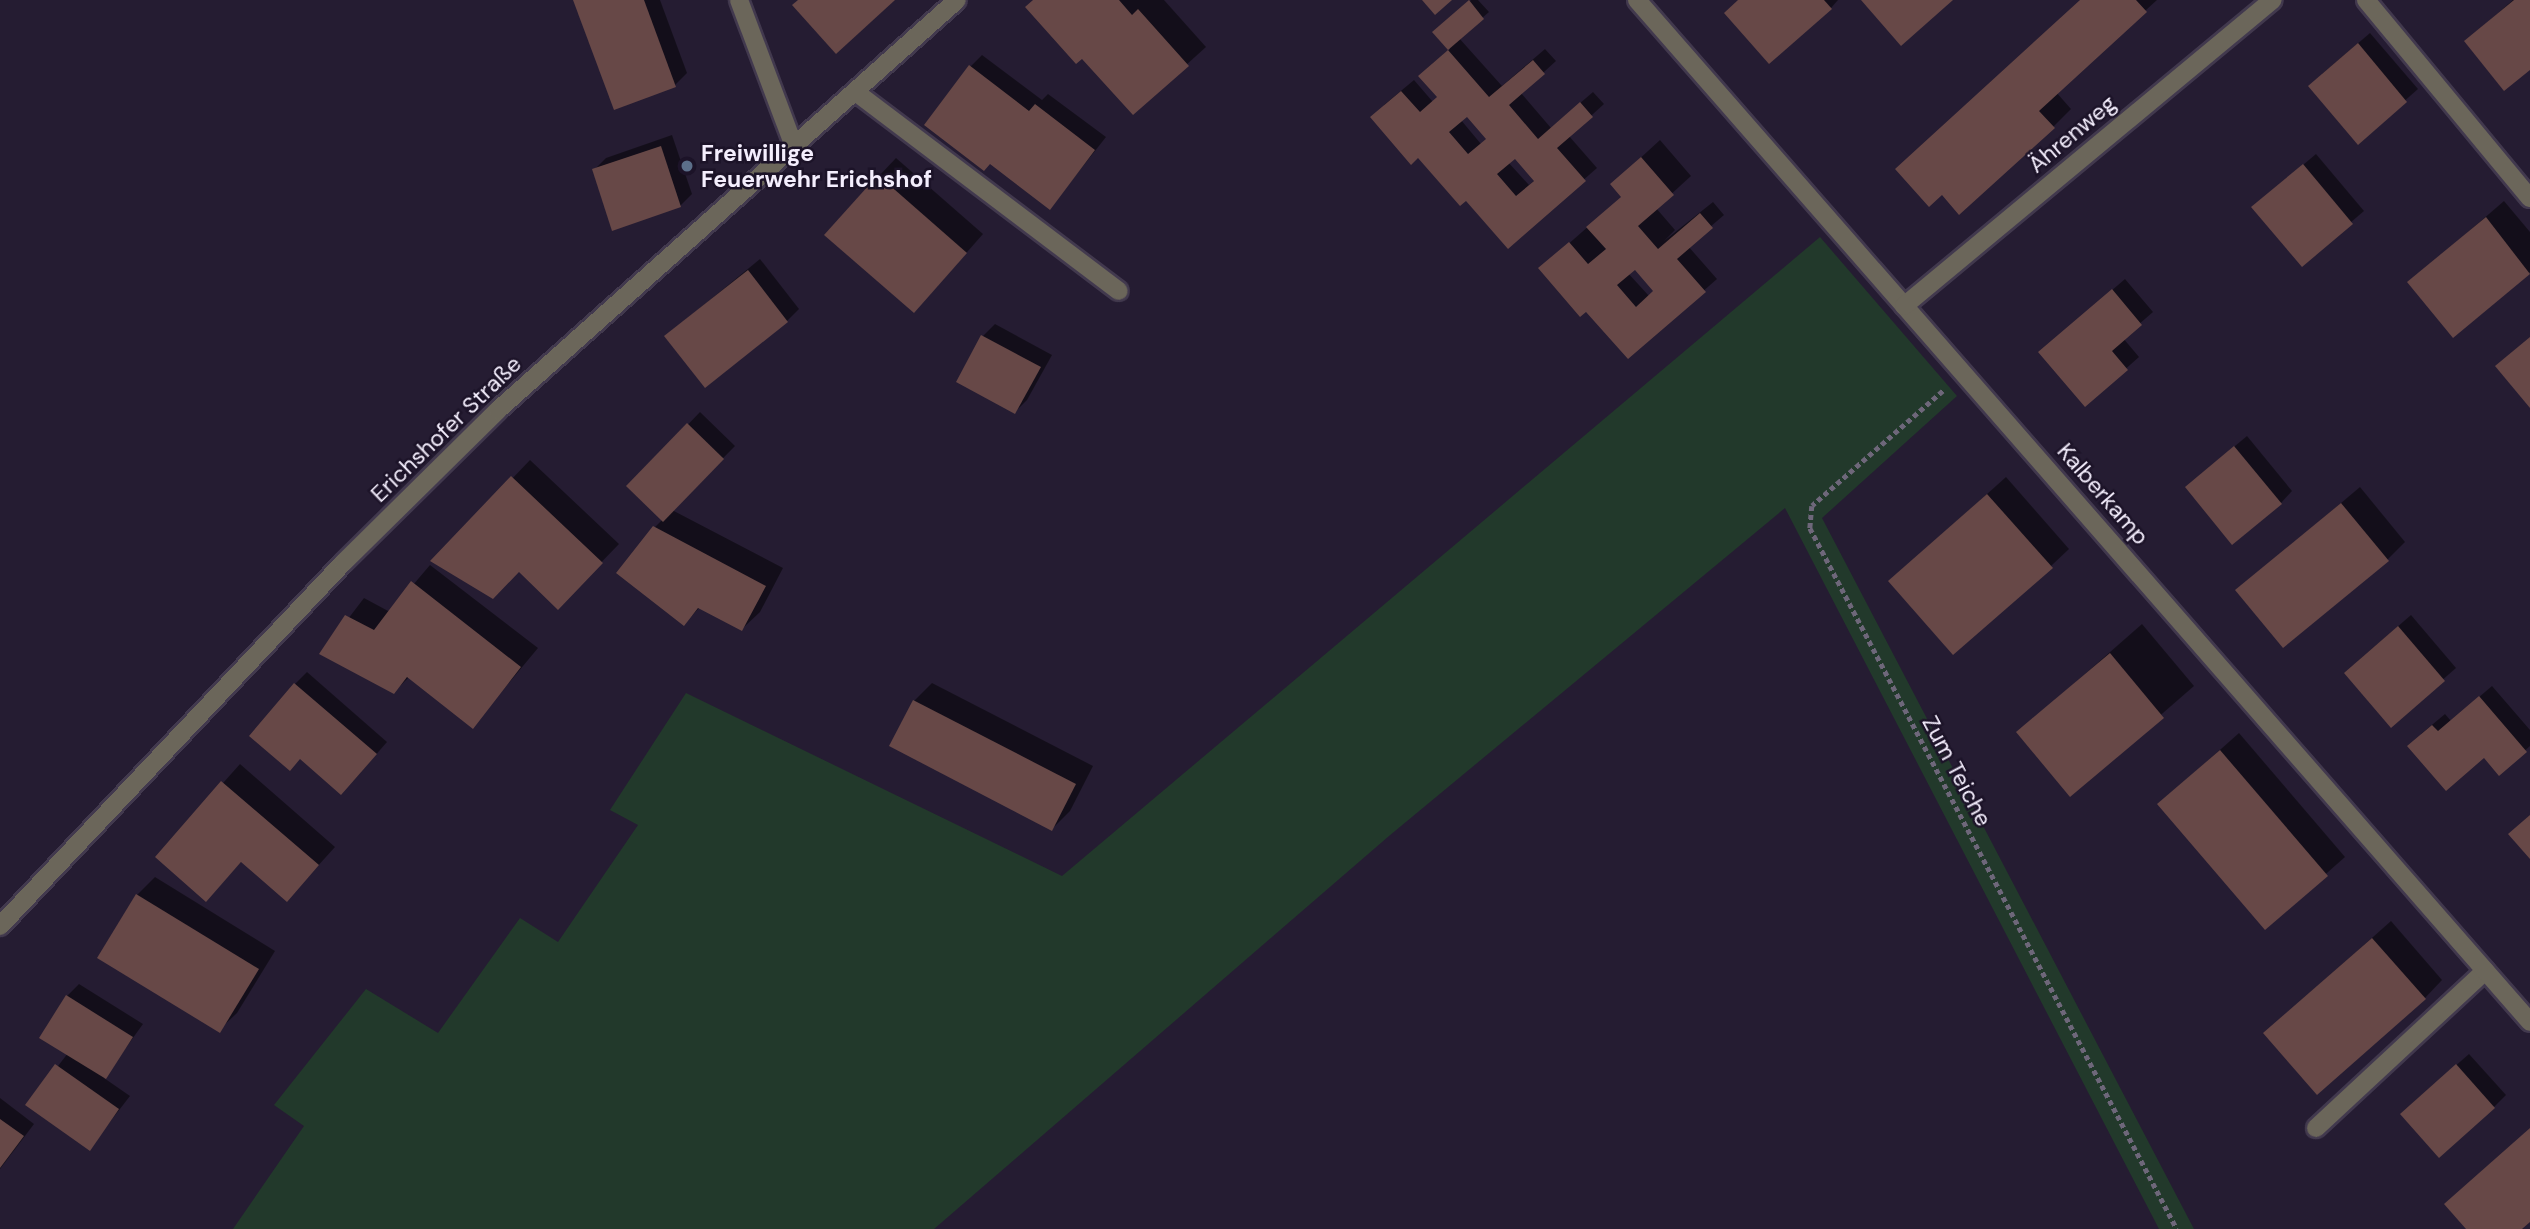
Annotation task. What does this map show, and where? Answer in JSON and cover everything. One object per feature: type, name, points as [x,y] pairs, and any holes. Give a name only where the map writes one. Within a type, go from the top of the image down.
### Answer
[{"type":"street","points":[[738,0],[795,149]]},
{"type":"street","name":"Erichshofer Straße","points":[[0,926],[344,562],[498,410],[795,149],[957,0]]},
{"type":"street","name":"Kalberkamp","points":[[1637,0],[2530,1021]]},
{"type":"street","name":"Ährenweg","points":[[1903,306],[2272,0]]},
{"type":"street","points":[[2367,0],[2530,198]]},
{"type":"street","points":[[857,93],[1119,291]]},
{"type":"street","points":[[2316,1128],[2485,971]]},
{"type":"path","name":"Zum Teiche","points":[[1964,372],[1812,506],[1810,528],[2177,1229]]},
{"type":"green space","points":[[1820,237],[1957,396],[1822,518],[2194,1229],[2159,1229],[1785,508],[1389,836],[934,1229],[233,1229],[304,1126],[274,1105],[366,989],[438,1033],[520,918],[558,942],[638,825],[610,810],[686,693],[1062,876]]},
{"type":"building","points":[[573,0],[644,0],[676,87],[614,110]]},
{"type":"building","points":[[798,0],[895,0],[836,54],[792,5]]},
{"type":"building","points":[[1033,0],[1119,0],[1132,15],[1138,9],[1189,66],[1133,115],[1082,59],[1076,64],[1025,7]]},
{"type":"building","points":[[1422,0],[1452,0],[1435,15]]},
{"type":"building","points":[[1469,0],[1484,19],[1448,50],[1432,32]]},
{"type":"building","points":[[1738,0],[1824,0],[1832,9],[1769,64],[1724,13]]},
{"type":"building","points":[[1861,0],[1953,0],[1901,46]]},
{"type":"building","points":[[2080,0],[2136,0],[2147,12],[2039,111],[2055,128],[1959,215],[1942,195],[1929,207],[1895,169]]},
{"type":"building","points":[[2514,0],[2530,0],[2530,70],[2504,91],[2464,41]]},
{"type":"building","points":[[2358,43],[2407,102],[2358,145],[2308,86]]},
{"type":"building","points":[[1448,50],[1489,97],[1533,60],[1545,74],[1509,105],[1538,139],[1580,102],[1593,117],[1557,148],[1586,181],[1508,249],[1466,201],[1460,206],[1418,158],[1411,165],[1370,117],[1401,91],[1420,112],[1437,97],[1418,76]],"holes":[[[1467,117],[1486,139],[1468,154],[1449,132]],[[1515,159],[1534,181],[1516,196],[1497,174]]]},
{"type":"building","points":[[969,65],[1029,111],[1035,104],[1095,150],[1050,210],[990,164],[984,171],[924,125]]},
{"type":"building","points":[[661,146],[681,207],[612,231],[592,169]]},
{"type":"building","points":[[1641,157],[1674,195],[1638,226],[1658,249],[1700,213],[1713,228],[1677,259],[1706,292],[1628,359],[1586,312],[1580,317],[1538,268],[1569,242],[1588,264],[1606,249],[1586,227],[1621,197],[1610,184]],"holes":[[[1635,270],[1653,291],[1636,307],[1617,285]]]},
{"type":"building","points":[[2303,164],[2353,224],[2302,267],[2251,207]]},
{"type":"building","points":[[878,175],[967,253],[914,313],[824,235]]},
{"type":"building","points":[[2486,217],[2530,274],[2453,338],[2407,282]]},
{"type":"building","points":[[748,270],[788,322],[705,388],[664,336]]},
{"type":"building","points":[[2112,289],[2142,325],[2112,351],[2128,370],[2085,407],[2038,352]]},
{"type":"building","points":[[981,335],[1041,367],[1015,414],[956,382]]},
{"type":"building","points":[[2530,337],[2530,408],[2495,366]]},
{"type":"building","points":[[687,423],[724,459],[663,522],[626,486]]},
{"type":"building","points":[[2234,446],[2282,504],[2232,545],[2185,487]]},
{"type":"building","points":[[511,476],[603,563],[558,610],[519,572],[493,599],[430,561]]},
{"type":"building","points":[[1987,494],[2053,568],[1953,655],[1888,581]]},
{"type":"building","points":[[2341,503],[2389,561],[2283,648],[2235,590]]},
{"type":"building","points":[[653,526],[766,586],[742,631],[698,608],[684,626],[616,573]]},
{"type":"building","points":[[411,581],[521,667],[473,729],[407,677],[394,694],[319,654],[345,615],[374,630]]},
{"type":"building","points":[[2398,626],[2445,681],[2391,728],[2344,673]]},
{"type":"building","points":[[2110,653],[2164,718],[2070,797],[2016,732]]},
{"type":"building","points":[[294,683],[377,754],[341,795],[300,759],[290,771],[249,736]]},
{"type":"building","points":[[2479,696],[2527,752],[2499,776],[2484,758],[2446,791],[2407,746],[2432,725],[2438,731]]},
{"type":"building","points":[[913,700],[1076,784],[1052,831],[889,746]]},
{"type":"building","points":[[2220,750],[2328,876],[2265,930],[2157,804]]},
{"type":"building","points":[[221,781],[319,865],[287,902],[241,862],[206,902],[155,857]]},
{"type":"building","points":[[2530,815],[2530,859],[2508,834]]},
{"type":"building","points":[[136,894],[259,969],[220,1033],[97,958]]},
{"type":"building","points":[[2372,938],[2426,999],[2317,1095],[2263,1033]]},
{"type":"building","points":[[66,995],[133,1037],[106,1079],[39,1038]]},
{"type":"building","points":[[55,1064],[119,1109],[90,1151],[25,1105]]},
{"type":"building","points":[[2456,1064],[2495,1108],[2439,1158],[2400,1114]]},
{"type":"building","points":[[0,1119],[24,1136],[0,1168]]},
{"type":"building","points":[[2530,1128],[2530,1222],[2522,1229],[2466,1229],[2444,1204]]},
{"type":"place","name":"Freiwillige Feuerwehr Erichshof","points":[[687,166]]}]
